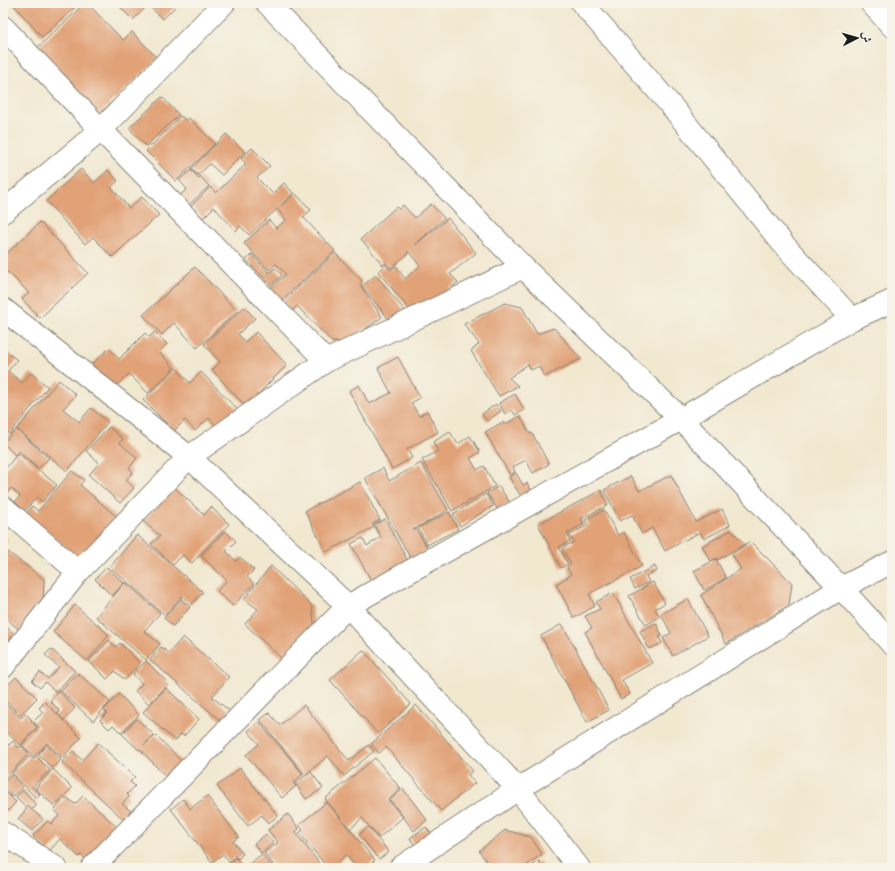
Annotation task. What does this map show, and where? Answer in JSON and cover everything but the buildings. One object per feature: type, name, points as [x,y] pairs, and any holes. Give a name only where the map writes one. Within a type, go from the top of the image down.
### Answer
[{"type":"street","points":[[3,212],[101,130],[224,3]]},
{"type":"street","points":[[267,3],[523,267],[681,419],[892,644]]},
{"type":"street","points":[[582,3],[674,108],[784,245],[852,319]]},
{"type":"street","points":[[871,3],[892,26]]},
{"type":"street","points":[[3,27],[326,361]]},
{"type":"street","points":[[3,667],[78,572],[189,457],[326,361],[523,267]]},
{"type":"street","points":[[92,868],[348,606],[681,419],[852,319],[892,301]]},
{"type":"street","points":[[3,309],[189,457],[348,606],[518,788],[579,868]]},
{"type":"street","points":[[3,507],[78,572]]},
{"type":"street","points":[[400,868],[518,788],[841,588],[892,562]]},
{"type":"street","points":[[3,833],[56,868]]}]
